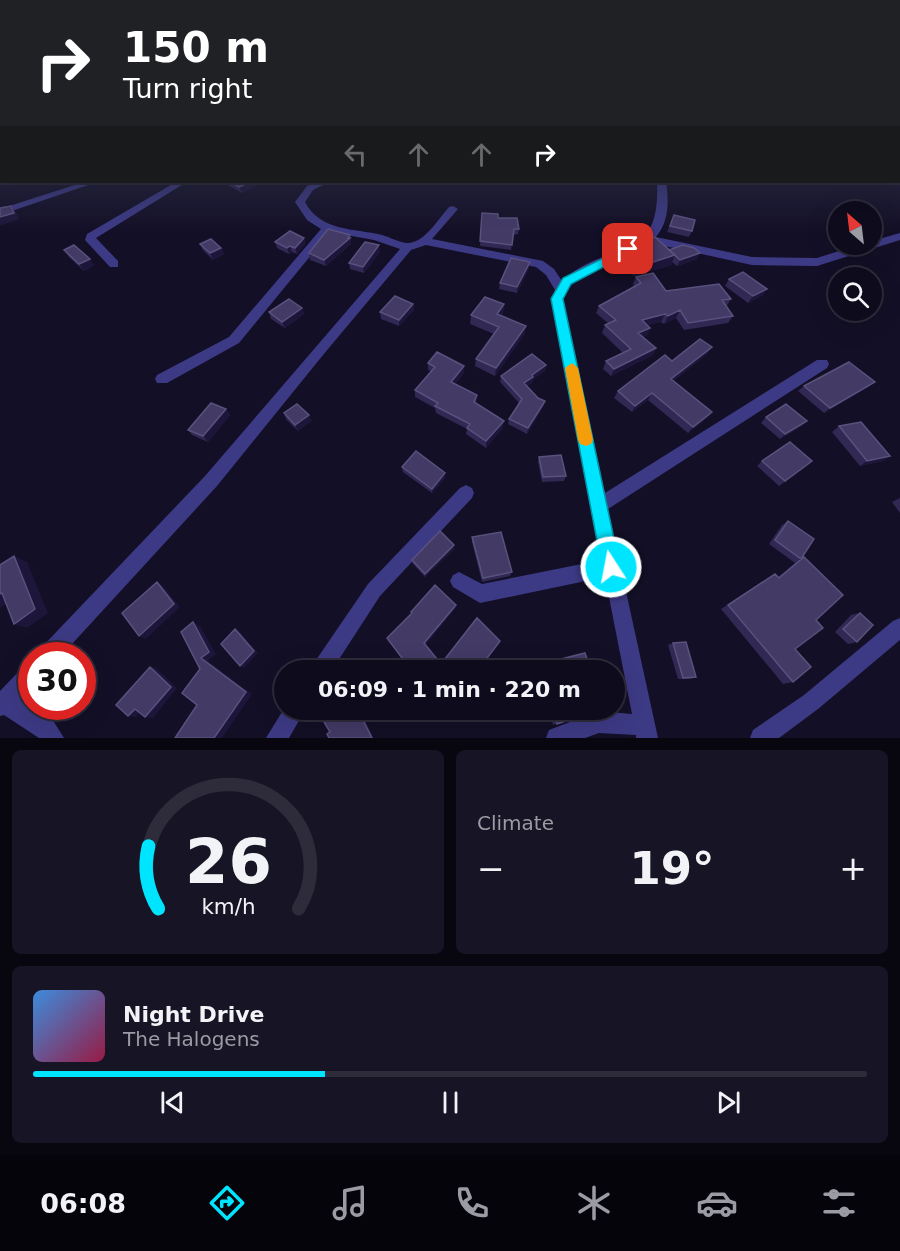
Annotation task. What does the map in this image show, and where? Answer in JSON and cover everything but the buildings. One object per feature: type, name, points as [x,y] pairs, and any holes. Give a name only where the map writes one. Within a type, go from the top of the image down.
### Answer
[{"type":"street","points":[[0,212],[89,183]]},
{"type":"street","points":[[114,264],[90,240],[91,236],[180,183]]},
{"type":"street","points":[[301,183],[310,188]]},
{"type":"street","points":[[322,183],[310,188],[300,202],[304,212],[315,224],[327,229],[391,240],[407,248]]},
{"type":"street","points":[[557,738],[599,722],[645,731],[557,299],[567,281],[576,275],[655,234],[660,218],[661,183]]},
{"type":"street","points":[[60,642],[211,481],[318,351],[407,248],[425,241],[453,209]]},
{"type":"street","points":[[162,379],[234,340],[327,229]]},
{"type":"street","points":[[647,239],[752,261],[817,262],[900,236]]},
{"type":"street","points":[[425,241],[539,264],[550,272],[561,289]]},
{"type":"street","points":[[599,506],[822,363]]},
{"type":"street","points":[[328,660],[374,590],[466,493]]},
{"type":"street","points":[[459,581],[480,594],[611,567]]},
{"type":"street","points":[[761,738],[810,702],[900,628]]},
{"type":"street","points":[[18,687],[2,704],[46,730],[53,738]]},
{"type":"street","points":[[277,738],[289,720]]},
{"type":"slow traffic","points":[[572,368],[586,440]]},
{"type":"route","points":[[611,567],[557,299],[567,281],[628,249]]}]
